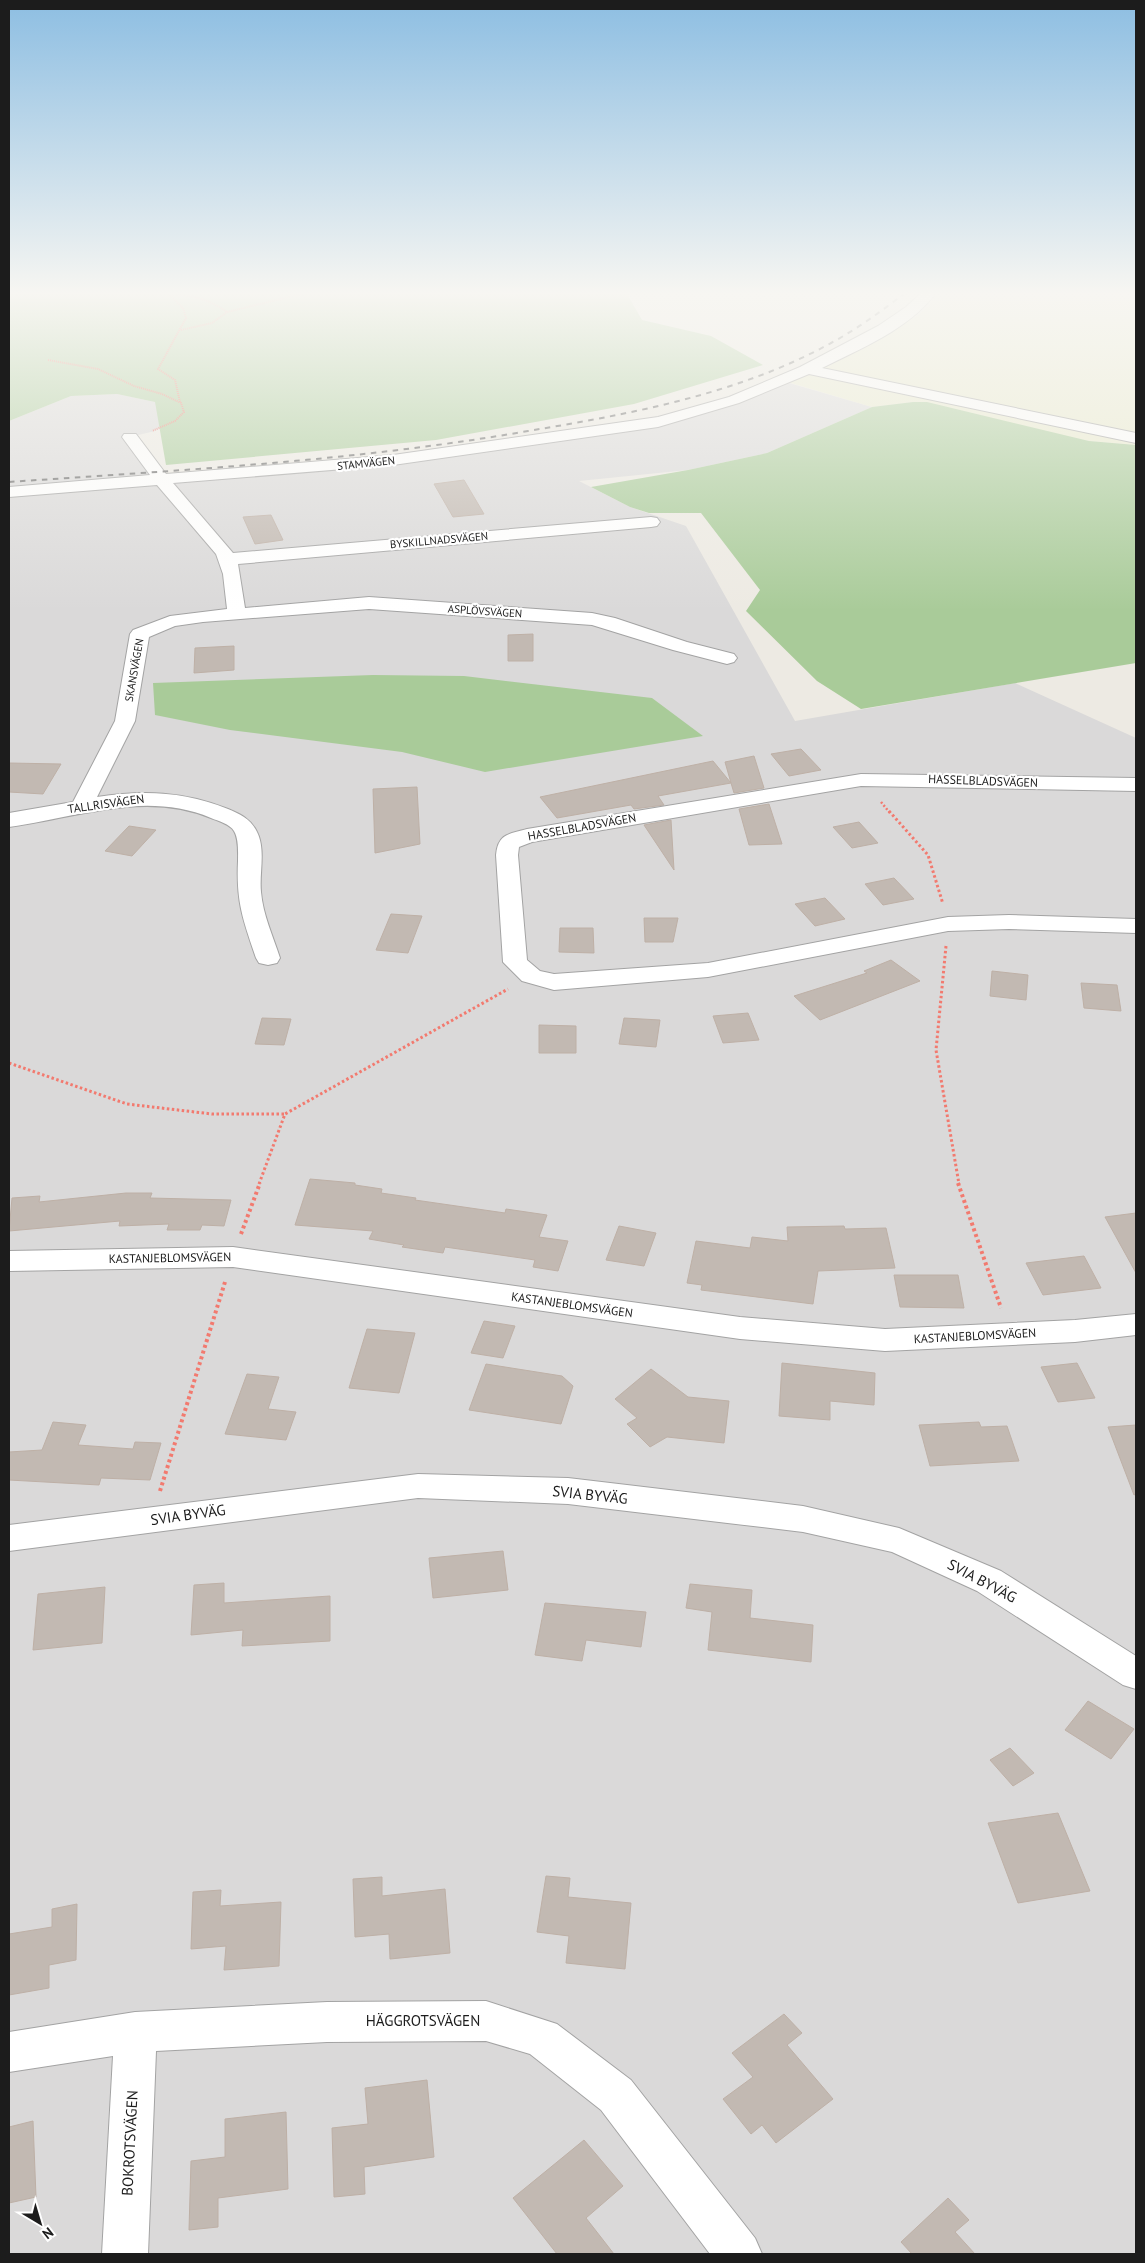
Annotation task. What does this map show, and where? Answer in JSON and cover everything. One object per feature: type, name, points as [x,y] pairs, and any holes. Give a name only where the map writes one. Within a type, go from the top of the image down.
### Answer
[{"type":"street","name":"STAMVÄGEN","points":[[9,492],[160,478],[384,461],[630,428],[684,417],[733,400]]},
{"type":"street","points":[[952,400],[1136,438]]},
{"type":"street","points":[[130,437],[160,478],[220,546],[228,559],[234,575],[234,604],[237,613]]},
{"type":"street","name":"BYSKILLNADSVÄGEN","points":[[228,559],[651,522]]},
{"type":"street","name":"ASPLÖVSVÄGEN","points":[[237,613],[266,613],[351,603],[369,603],[592,619],[608,622],[680,646],[727,658]]},
{"type":"street","name":"SKANSVÄGEN","points":[[81,807],[125,721],[140,634],[165,622],[237,613]]},
{"type":"street","name":"HASSELBLADSVÄGEN","points":[[531,976],[515,962],[507,855],[508,843],[527,836],[861,780],[1136,785]]},
{"type":"street","name":"TALLRISVÄGEN","points":[[9,820],[119,800],[167,798],[195,803],[218,812],[242,825],[247,835],[249,899],[268,958]]},
{"type":"street","points":[[531,976],[554,982],[708,970],[948,924],[1009,922],[1136,926]]},
{"type":"street","name":"KASTANJEBLOMSVÄGEN","points":[[9,1261],[233,1257],[740,1328],[885,1340],[1136,1325]]},
{"type":"street","name":"SVIA BYVÄG","points":[[9,1538],[418,1486],[568,1491],[802,1519],[899,1541],[989,1581],[1136,1674]]},
{"type":"street","name":"HÄGGROTSVÄGEN","points":[[9,2052],[136,2032],[327,2022],[486,2021],[542,2038],[616,2095],[739,2254]]},
{"type":"street","name":"BOKROTSVÄGEN","points":[[125,2254],[136,2032]]},
{"type":"path","points":[[174,400],[181,403]]},
{"type":"path","points":[[130,437],[156,431],[175,421],[184,412],[180,400]]},
{"type":"path","points":[[9,1063],[127,1104],[212,1114],[285,1114],[531,976]]},
{"type":"path","points":[[936,1050],[958,1182],[1010,1334]]},
{"type":"path","points":[[151,1520],[233,1257],[285,1114]]},
{"type":"shaded area","points":[[62,400],[144,400],[155,402],[175,421],[155,431],[130,437],[160,478],[330,467],[630,428],[722,400],[846,400],[872,407],[767,453],[688,470],[579,481],[630,507],[686,526],[795,721],[1015,683],[1136,738],[1136,2254],[9,2254],[9,421]]},
{"type":"green space","points":[[9,400],[62,400],[9,421]]},
{"type":"green space","points":[[144,400],[649,400],[634,404],[436,440],[166,465],[155,402]]},
{"type":"green space","points":[[847,400],[1136,400],[1136,445],[1089,441],[913,402],[872,407]]},
{"type":"green space","points":[[927,402],[1089,441],[1136,445],[1136,663],[861,709],[817,681],[746,611],[760,590],[701,513],[649,513],[630,507],[591,487],[688,470],[767,453],[872,407]]},
{"type":"green space","points":[[373,675],[464,676],[652,698],[703,736],[485,772],[402,752],[230,730],[155,715],[153,683]]},
{"type":"building","points":[[464,480],[484,514],[453,517],[434,484]]},
{"type":"building","points":[[271,515],[283,540],[255,544],[243,517]]},
{"type":"building","points":[[533,634],[533,661],[508,661],[508,635]]},
{"type":"building","points":[[234,646],[234,670],[194,673],[195,648]]},
{"type":"building","points":[[801,749],[821,770],[789,776],[771,754]]},
{"type":"building","points":[[754,756],[764,788],[734,793],[725,762]]},
{"type":"building","points":[[713,761],[731,783],[658,796],[664,805],[634,809],[631,805],[557,818],[540,797]]},
{"type":"building","points":[[9,763],[61,764],[43,794],[9,792]]},
{"type":"building","points":[[417,787],[420,844],[375,853],[373,789]]},
{"type":"building","points":[[769,804],[782,844],[749,845],[739,809]]},
{"type":"building","points":[[671,820],[674,870],[644,825]]},
{"type":"building","points":[[859,822],[878,843],[852,848],[833,827]]},
{"type":"building","points":[[129,826],[156,830],[132,856],[105,851]]},
{"type":"building","points":[[894,878],[914,899],[883,905],[865,884]]},
{"type":"building","points":[[825,898],[845,919],[815,926],[795,904]]},
{"type":"building","points":[[391,914],[422,916],[408,953],[376,950]]},
{"type":"building","points":[[644,918],[678,918],[673,942],[645,942]]},
{"type":"building","points":[[560,928],[593,928],[594,953],[559,952]]},
{"type":"building","points":[[891,960],[920,981],[820,1020],[794,996],[867,973],[864,971]]},
{"type":"building","points":[[992,971],[1028,975],[1026,1000],[990,996]]},
{"type":"building","points":[[1081,983],[1117,985],[1121,1011],[1084,1008]]},
{"type":"building","points":[[748,1013],[759,1040],[723,1043],[713,1016]]},
{"type":"building","points":[[262,1018],[291,1019],[284,1045],[255,1044]]},
{"type":"building","points":[[624,1018],[660,1020],[656,1047],[619,1044]]},
{"type":"building","points":[[539,1025],[576,1026],[576,1053],[539,1053]]},
{"type":"building","points":[[310,1179],[355,1183],[355,1185],[382,1189],[381,1193],[416,1198],[415,1200],[505,1213],[506,1209],[547,1215],[539,1237],[568,1241],[558,1271],[533,1267],[535,1260],[445,1247],[443,1253],[402,1247],[404,1245],[369,1239],[373,1231],[295,1225]]},
{"type":"building","points":[[126,1193],[152,1193],[150,1198],[231,1200],[224,1226],[202,1225],[200,1230],[167,1230],[169,1224],[119,1226],[120,1221],[9,1231],[12,1198],[40,1196],[39,1202]]},
{"type":"building","points":[[1136,1213],[1136,1273],[1105,1217]]},
{"type":"building","points":[[619,1226],[656,1233],[644,1266],[606,1260]]},
{"type":"building","points":[[844,1226],[845,1229],[886,1228],[895,1268],[818,1271],[813,1304],[701,1290],[702,1285],[687,1283],[696,1241],[750,1248],[752,1237],[788,1241],[787,1227]]},
{"type":"building","points":[[1084,1256],[1101,1288],[1043,1295],[1026,1263]]},
{"type":"building","points":[[894,1275],[958,1275],[964,1308],[900,1307]]},
{"type":"building","points":[[484,1321],[515,1326],[503,1358],[471,1353]]},
{"type":"building","points":[[367,1329],[415,1333],[399,1393],[349,1388]]},
{"type":"building","points":[[782,1363],[875,1373],[874,1405],[830,1401],[830,1420],[779,1416]]},
{"type":"building","points":[[1077,1363],[1095,1398],[1058,1402],[1041,1367]]},
{"type":"building","points":[[486,1364],[562,1376],[573,1386],[561,1424],[469,1410]]},
{"type":"building","points":[[651,1369],[688,1397],[729,1401],[724,1443],[667,1437],[650,1447],[627,1424],[637,1418],[615,1399]]},
{"type":"building","points":[[247,1374],[279,1377],[268,1409],[296,1412],[286,1440],[225,1434]]},
{"type":"building","points":[[53,1422],[86,1425],[78,1445],[133,1449],[135,1442],[161,1443],[150,1480],[101,1478],[99,1485],[9,1480],[9,1452],[42,1450]]},
{"type":"building","points":[[979,1422],[981,1427],[1007,1426],[1019,1461],[930,1466],[919,1425]]},
{"type":"building","points":[[1136,1425],[1136,1494],[1134,1495],[1108,1427]]},
{"type":"building","points":[[503,1551],[508,1590],[433,1598],[429,1558]]},
{"type":"building","points":[[224,1583],[224,1603],[330,1596],[330,1641],[242,1646],[243,1630],[191,1635],[194,1585]]},
{"type":"building","points":[[690,1584],[752,1590],[750,1618],[813,1625],[811,1662],[708,1650],[712,1612],[686,1608]]},
{"type":"building","points":[[105,1587],[102,1643],[33,1650],[38,1594]]},
{"type":"building","points":[[545,1603],[646,1612],[641,1647],[586,1640],[582,1661],[535,1655]]},
{"type":"building","points":[[1088,1701],[1134,1729],[1111,1759],[1065,1730]]},
{"type":"building","points":[[1010,1748],[1034,1773],[1013,1786],[990,1760]]},
{"type":"building","points":[[1058,1813],[1090,1891],[1018,1903],[988,1823]]},
{"type":"building","points":[[546,1876],[570,1878],[568,1897],[631,1903],[625,1969],[566,1963],[569,1936],[537,1932]]},
{"type":"building","points":[[382,1877],[382,1896],[445,1889],[450,1953],[390,1959],[389,1934],[355,1937],[353,1879]]},
{"type":"building","points":[[221,1890],[220,1906],[281,1902],[279,1966],[224,1970],[226,1946],[191,1949],[193,1892]]},
{"type":"building","points":[[77,1904],[76,1960],[49,1965],[49,1988],[9,1995],[9,1934],[52,1927],[52,1909]]},
{"type":"building","points":[[784,2014],[802,2033],[787,2045],[833,2099],[776,2143],[762,2125],[751,2134],[723,2099],[753,2077],[732,2053]]},
{"type":"building","points":[[427,2080],[434,2157],[364,2167],[365,2194],[334,2197],[332,2128],[368,2124],[365,2088]]},
{"type":"building","points":[[286,2112],[288,2189],[218,2198],[218,2227],[189,2230],[191,2161],[225,2157],[225,2119]]},
{"type":"building","points":[[33,2121],[36,2197],[9,2203],[9,2127]]},
{"type":"building","points":[[584,2140],[623,2186],[586,2218],[614,2254],[557,2254],[513,2198]]},
{"type":"building","points":[[948,2198],[969,2220],[955,2232],[975,2254],[912,2254],[901,2242]]},
{"type":"railway","points":[[9,482],[269,463],[399,450],[528,431],[684,400]]}]
